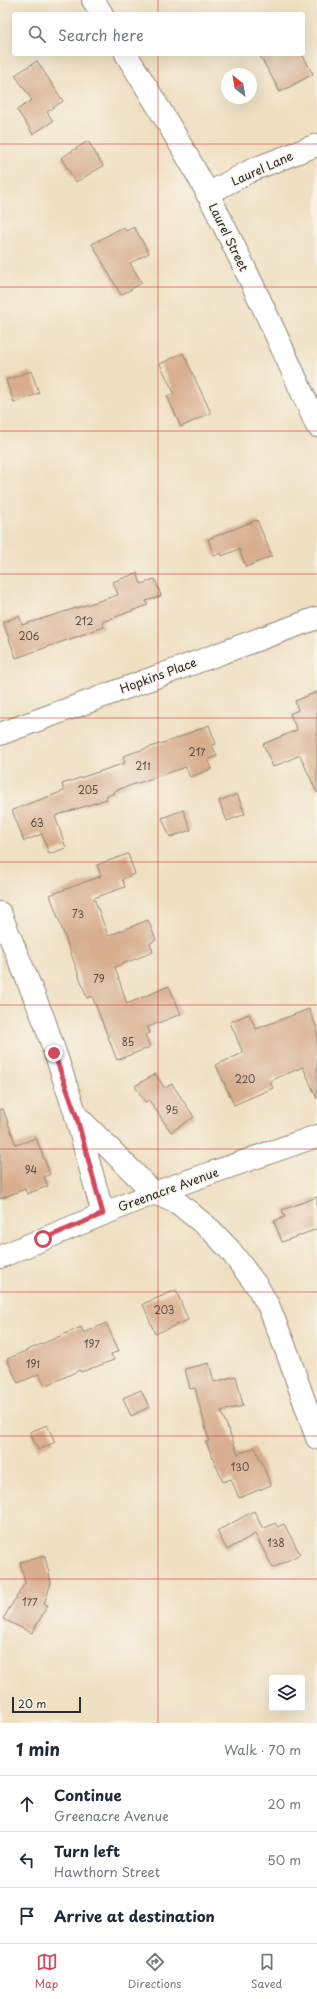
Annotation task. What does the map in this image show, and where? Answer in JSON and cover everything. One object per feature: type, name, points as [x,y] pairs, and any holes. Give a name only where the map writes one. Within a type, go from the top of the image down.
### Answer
[{"type":"street","points":[[93,0],[101,12]]},
{"type":"street","name":"Laurel Street","points":[[127,56],[207,194],[283,349],[317,426]]},
{"type":"street","name":"Laurel Lane","points":[[207,194],[254,169],[317,145]]},
{"type":"street","name":"Hopkins Place","points":[[0,734],[317,618]]},
{"type":"street","points":[[0,913],[44,1020],[76,1115],[103,1214]]},
{"type":"street","points":[[76,1115],[154,1193],[178,1202],[211,1230],[229,1249],[257,1286],[269,1307],[287,1352],[317,1438]]},
{"type":"street","name":"Greenacre Avenue","points":[[0,1258],[154,1193],[317,1136]]},
{"type":"building","points":[[260,56],[303,56],[313,74],[280,92]]},
{"type":"building","points":[[37,61],[63,101],[47,112],[53,121],[33,134],[17,110],[32,100],[15,75]]},
{"type":"building","points":[[88,141],[103,166],[76,182],[61,158]]},
{"type":"building","points":[[123,227],[126,231],[134,227],[149,253],[130,263],[142,283],[121,295],[92,244]]},
{"type":"building","points":[[183,353],[211,413],[181,427],[167,396],[174,393],[160,364]]},
{"type":"building","points":[[31,371],[39,393],[14,403],[6,380]]},
{"type":"building","points":[[257,520],[272,556],[246,567],[239,549],[222,556],[221,553],[214,556],[208,539]]},
{"type":"building","points":[[137,573],[141,584],[155,579],[161,596],[146,601],[148,605],[102,622],[104,627],[16,658],[3,622],[19,616],[22,625],[118,595],[113,582]]},
{"type":"building","points":[[317,692],[317,793],[300,755],[273,767],[263,744],[297,730],[290,714],[298,710],[295,701]]},
{"type":"building","points":[[209,725],[216,744],[212,745],[217,756],[208,760],[211,769],[190,777],[186,767],[114,791],[115,793],[106,796],[107,799],[55,816],[66,848],[49,854],[42,834],[24,841],[12,810],[64,791],[62,784],[125,763],[123,756],[175,739]]},
{"type":"building","points":[[237,794],[245,814],[227,821],[219,801]]},
{"type":"building","points":[[183,810],[191,830],[170,837],[162,818]]},
{"type":"building","points":[[128,854],[135,874],[122,879],[125,887],[94,898],[108,936],[148,920],[156,940],[150,943],[153,952],[115,967],[127,1004],[169,986],[181,1014],[148,1027],[150,1033],[145,1035],[150,1047],[117,1060],[92,996],[87,998],[50,895],[101,876],[97,865]]},
{"type":"building","points":[[309,1009],[317,1028],[317,1099],[303,1067],[270,1081],[273,1088],[234,1105],[216,1065],[243,1053],[230,1022],[249,1014],[256,1029]]},
{"type":"building","points":[[155,1074],[165,1088],[172,1084],[194,1117],[171,1132],[149,1100],[145,1102],[135,1086]]},
{"type":"building","points":[[0,1109],[3,1109],[16,1145],[36,1138],[50,1174],[44,1177],[48,1186],[27,1194],[25,1189],[0,1199]]},
{"type":"building","points":[[317,1197],[317,1229],[282,1242],[274,1221],[285,1217],[282,1210]]},
{"type":"building","points":[[176,1290],[188,1320],[155,1334],[143,1304]]},
{"type":"building","points":[[106,1323],[119,1351],[111,1354],[114,1360],[81,1372],[80,1370],[45,1386],[39,1374],[18,1383],[7,1359],[81,1327],[84,1333]]},
{"type":"building","points":[[209,1363],[214,1382],[236,1376],[243,1406],[221,1411],[238,1454],[255,1447],[271,1485],[239,1498],[231,1479],[223,1482],[206,1442],[209,1441],[195,1388],[190,1389],[185,1369]]},
{"type":"building","points":[[141,1390],[149,1407],[131,1416],[123,1398]]},
{"type":"building","points":[[47,1425],[55,1442],[38,1450],[30,1432]]},
{"type":"building","points":[[254,1511],[263,1529],[275,1523],[278,1527],[284,1524],[300,1554],[273,1568],[255,1534],[227,1550],[217,1531]]},
{"type":"building","points":[[45,1556],[51,1583],[44,1604],[48,1605],[32,1633],[3,1619],[25,1583],[20,1562]]},
{"type":"route","points":[[43,1239],[103,1214],[76,1115],[54,1053]]}]
